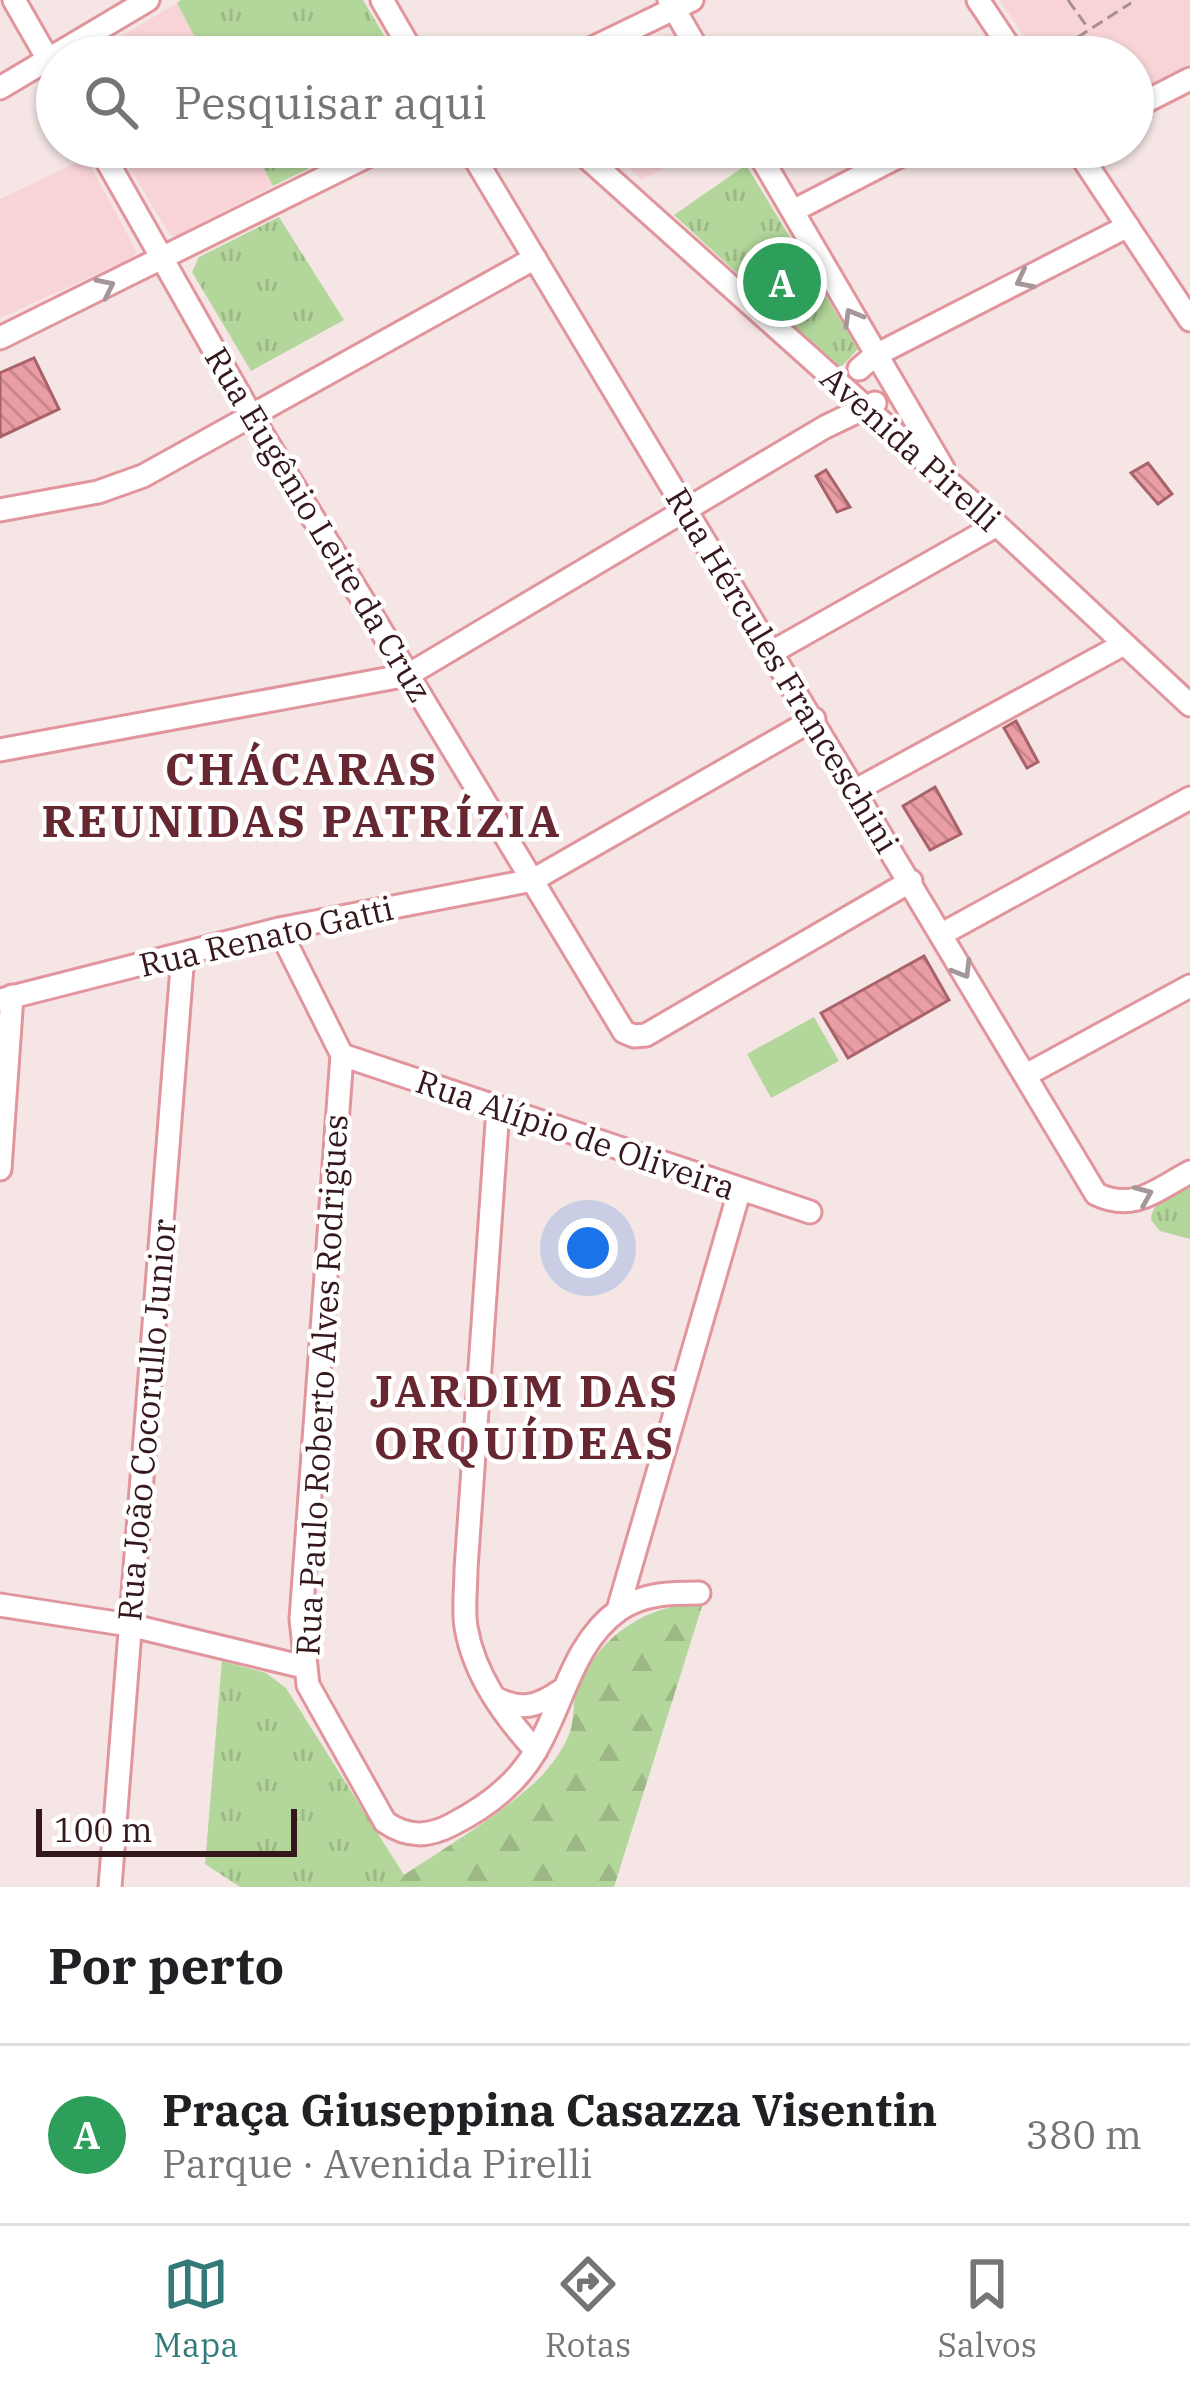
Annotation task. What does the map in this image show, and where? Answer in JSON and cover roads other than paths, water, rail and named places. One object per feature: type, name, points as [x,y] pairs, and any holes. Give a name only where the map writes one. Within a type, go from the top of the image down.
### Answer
[{"type":"street","points":[[14,0],[36,38]]},
{"type":"street","points":[[97,36],[148,0]]},
{"type":"street","points":[[382,0],[403,36]]},
{"type":"street","points":[[978,0],[1002,36]]},
{"type":"street","points":[[614,36],[678,3],[693,36]]},
{"type":"street","points":[[0,88],[36,74]]},
{"type":"street","points":[[1154,97],[1190,79]]},
{"type":"street","name":"Rua Eugênio Leite da Cruz","points":[[111,168],[252,417],[616,1024],[634,1036],[646,1035],[911,881]]},
{"type":"street","points":[[0,338],[344,168]]},
{"type":"street","name":"Rua Hércules Franceschini","points":[[482,168],[1096,1194],[1128,1203],[1190,1172]]},
{"type":"street","name":"Avenida Pirelli","points":[[600,168],[865,385],[956,489],[1190,705]]},
{"type":"street","points":[[767,168],[793,212],[865,385],[956,489]]},
{"type":"street","points":[[793,212],[877,168]]},
{"type":"street","points":[[1090,168],[1190,320]]},
{"type":"street","points":[[0,750],[408,674],[825,427],[865,385],[1128,226]]},
{"type":"street","points":[[0,510],[98,492],[142,476],[536,258]]},
{"type":"street","points":[[1168,285],[1190,272]]},
{"type":"street","points":[[774,650],[997,525]]},
{"type":"street","points":[[856,790],[1124,644]]},
{"type":"street","name":"Rua Renato Gatti","points":[[6,998],[279,929],[533,880],[814,719]]},
{"type":"street","points":[[942,934],[1190,798]]},
{"type":"street","points":[[279,929],[342,1055]]},
{"type":"street","name":"Rua João Cocorullo Junior","points":[[110,1887],[183,954]]},
{"type":"street","points":[[1026,1075],[1190,986]]},
{"type":"street","points":[[0,1168],[6,998]]},
{"type":"street","name":"Rua Alípio de Oliveira","points":[[342,1055],[810,1211]]},
{"type":"street","name":"Rua Paulo Roberto Alves Rodrigues","points":[[342,1055],[301,1619],[308,1685],[345,1757],[385,1822],[398,1832],[430,1835],[476,1813],[511,1785],[536,1751]]},
{"type":"street","points":[[498,1108],[466,1627],[482,1676],[536,1751]]},
{"type":"street","points":[[536,1751],[560,1691],[583,1652],[618,1610],[740,1189]]},
{"type":"street","points":[[633,1559],[653,1582],[673,1593]]},
{"type":"street","points":[[618,1610],[646,1597],[699,1593]]},
{"type":"street","points":[[0,1605],[129,1625],[304,1667]]},
{"type":"street","points":[[495,1698],[524,1707],[542,1703],[560,1691]]},
{"type":"place","name":"Praça Giuseppina Casazza Visentin","points":[[782,282]]},
{"type":"district","name":"CHÁCARAS REUNIDAS PATRÍZIA","points":[[302,794]]},
{"type":"district","name":"JARDIM DAS ORQUÍDEAS","points":[[525,1416]]}]
